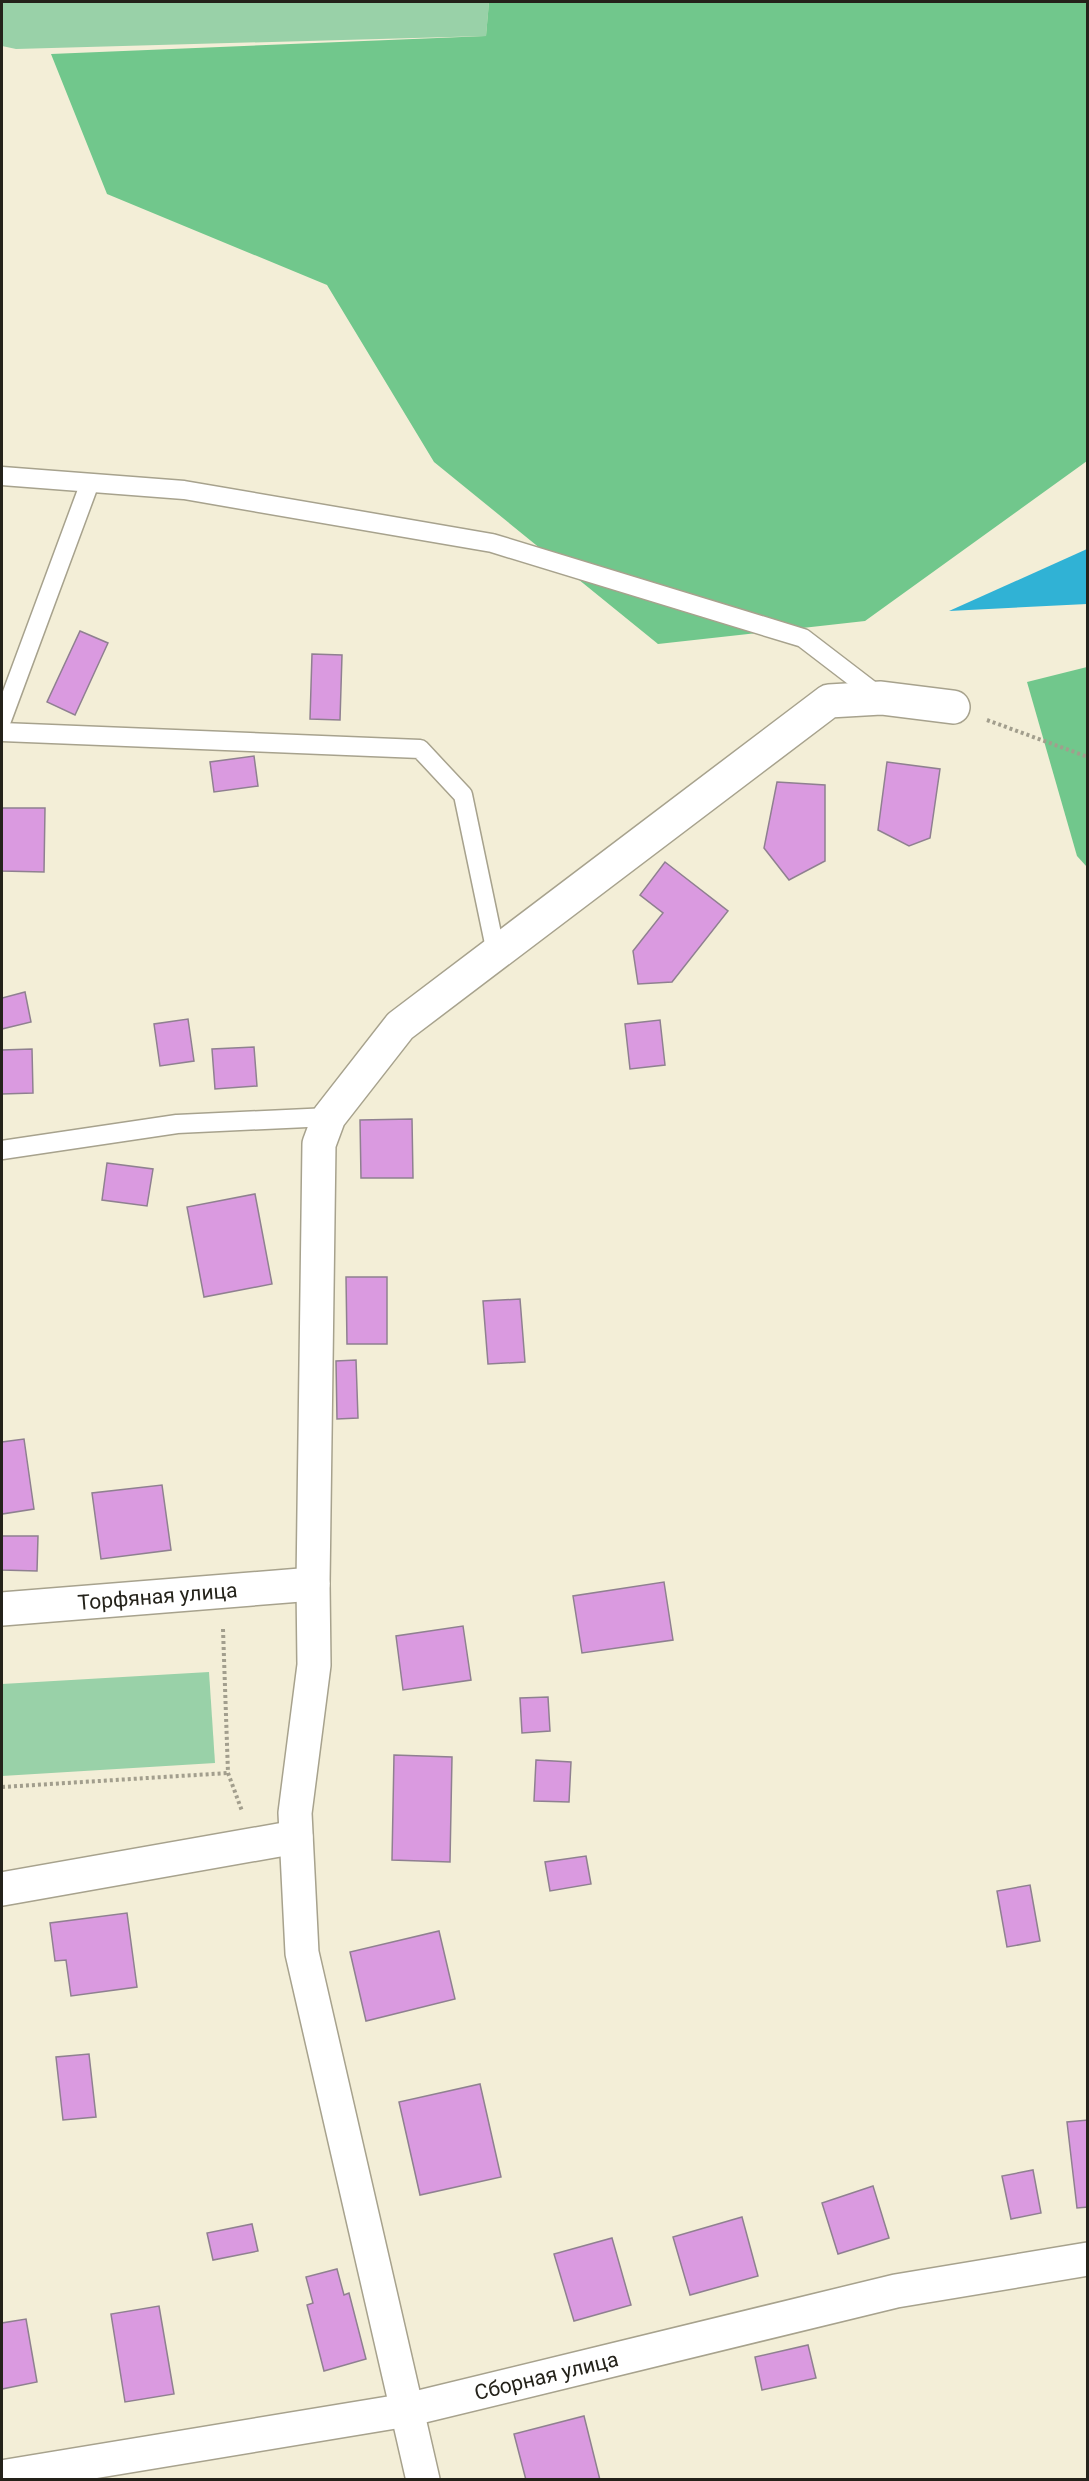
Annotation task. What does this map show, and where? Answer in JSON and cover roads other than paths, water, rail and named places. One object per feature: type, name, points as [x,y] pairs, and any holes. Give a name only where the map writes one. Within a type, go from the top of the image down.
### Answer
[{"type":"street","points":[[423,2480],[302,1953],[295,1813],[314,1665],[319,1144],[329,1117],[400,1026],[829,701],[881,698],[953,707]]},
{"type":"street","name":"Торфяная улица","points":[[2,1609],[313,1584]]},
{"type":"street","points":[[2,1889],[296,1837]]},
{"type":"street","name":"Сборная улица","points":[[2,2477],[407,2410],[896,2291],[1088,2259]]},
{"type":"lane","points":[[2,476],[184,490],[492,543],[803,638],[881,698]]},
{"type":"lane","points":[[2,720],[89,484]]},
{"type":"lane","points":[[2,732],[420,749],[463,795],[496,953]]},
{"type":"lane","points":[[2,1150],[177,1124],[329,1117]]},
{"type":"water","points":[[1087,549],[1087,604],[949,611]]}]
